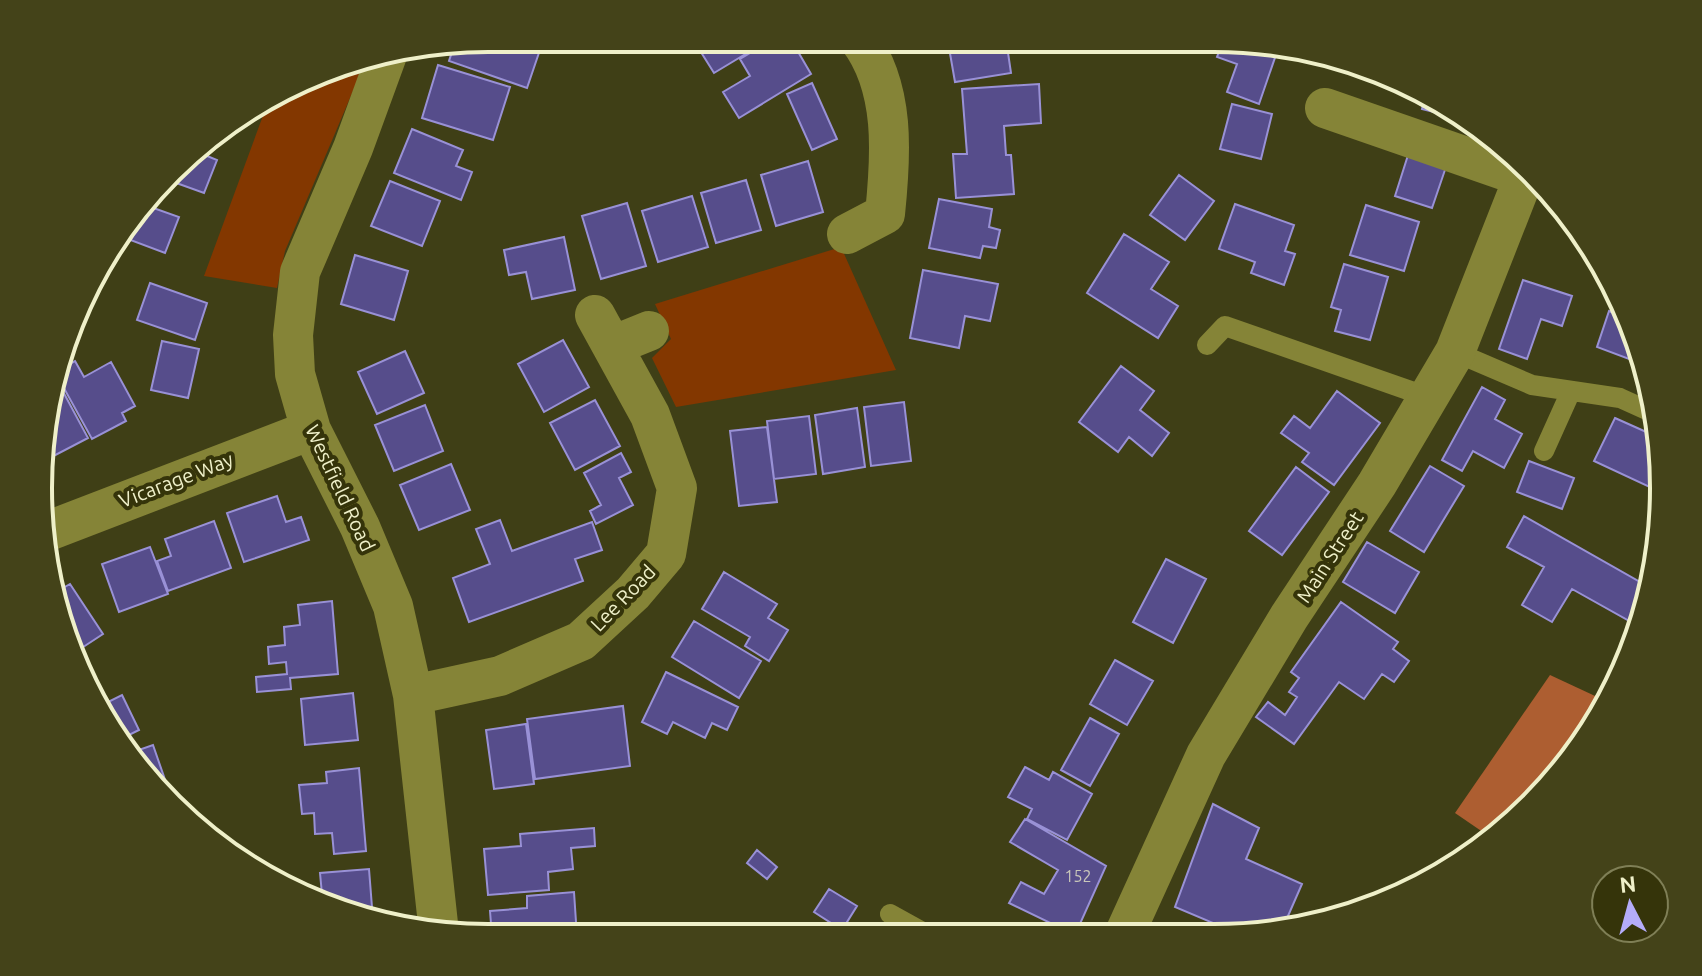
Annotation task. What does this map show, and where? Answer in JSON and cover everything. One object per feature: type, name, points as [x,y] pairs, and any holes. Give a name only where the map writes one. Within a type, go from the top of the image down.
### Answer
[{"type":"street","points":[[847,234],[885,214],[890,164],[887,110],[869,52]]},
{"type":"street","name":"Westfield Road","points":[[383,65],[353,148],[300,272],[293,335],[295,374],[311,430],[360,527],[393,606],[413,695],[438,921]]},
{"type":"street","points":[[1325,108],[1513,171]]},
{"type":"street","name":"Main Street","points":[[1129,924],[1206,755],[1455,352],[1522,180]]},
{"type":"street","name":"Lee Road","points":[[413,695],[500,676],[581,641],[633,593],[666,554],[677,488],[650,415],[603,331],[649,331]]},
{"type":"street","name":"Vicarage Way","points":[[54,529],[311,430]]},
{"type":"lane","points":[[1207,345],[1225,326],[1428,397]]},
{"type":"lane","points":[[1455,352],[1532,385],[1620,398],[1643,408]]},
{"type":"lane","points":[[1544,451],[1571,391]]},
{"type":"lane","points":[[890,914],[908,924]]},
{"type":"shaded area","points":[[361,71],[285,251],[277,288],[204,276],[264,114],[321,85]]},
{"type":"shaded area","points":[[841,247],[896,370],[676,407],[652,358],[671,339],[655,304]]},
{"type":"shaded area","points":[[1550,675],[1597,697],[1560,753],[1501,816],[1482,832],[1455,813]]},
{"type":"building","points":[[539,52],[527,88],[449,61],[451,54],[459,53]]},
{"type":"building","points":[[701,52],[749,52],[714,73]]},
{"type":"building","points":[[752,52],[798,52],[811,74],[739,118],[723,92],[750,76],[740,59]]},
{"type":"building","points":[[950,52],[1008,52],[1011,73],[955,82]]},
{"type":"building","points":[[1219,52],[1275,57],[1259,104],[1227,92],[1237,64],[1217,57]]},
{"type":"building","points":[[438,65],[510,87],[493,140],[422,118]]},
{"type":"building","points":[[812,83],[837,139],[812,150],[787,94]]},
{"type":"building","points":[[1039,84],[1041,123],[1004,126],[1006,155],[1011,155],[1014,194],[956,198],[953,154],[967,154],[962,89]]},
{"type":"building","points":[[1232,104],[1272,114],[1261,159],[1220,149]]},
{"type":"building","points":[[412,129],[463,150],[456,166],[472,172],[461,200],[394,173]]},
{"type":"building","points":[[1409,152],[1447,164],[1432,208],[1395,196]]},
{"type":"building","points":[[206,156],[217,160],[204,193],[177,183]]},
{"type":"building","points":[[808,161],[823,212],[776,226],[761,175]]},
{"type":"building","points":[[1179,175],[1214,201],[1185,240],[1150,215]]},
{"type":"building","points":[[746,180],[761,230],[716,243],[701,193]]},
{"type":"building","points":[[390,181],[440,201],[422,246],[371,226]]},
{"type":"building","points":[[692,196],[708,247],[658,262],[642,211]]},
{"type":"building","points":[[939,199],[992,209],[989,227],[1000,230],[996,248],[983,246],[980,258],[929,248]]},
{"type":"building","points":[[627,203],[646,266],[601,279],[582,216]]},
{"type":"building","points":[[1235,204],[1294,225],[1285,251],[1295,254],[1284,285],[1251,273],[1255,262],[1219,249]]},
{"type":"building","points":[[1366,205],[1419,222],[1404,271],[1350,255]]},
{"type":"building","points":[[154,208],[179,217],[165,253],[130,240]]},
{"type":"building","points":[[1124,234],[1169,262],[1151,289],[1178,306],[1158,338],[1087,293]]},
{"type":"building","points":[[564,237],[575,290],[532,299],[526,272],[509,275],[504,250]]},
{"type":"building","points":[[355,255],[408,271],[394,320],[341,304]]},
{"type":"building","points":[[1344,264],[1388,277],[1370,340],[1335,331],[1341,310],[1331,307]]},
{"type":"building","points":[[923,270],[998,284],[990,321],[965,316],[959,348],[910,338]]},
{"type":"building","points":[[1523,280],[1572,296],[1562,326],[1541,319],[1527,359],[1499,349]]},
{"type":"building","points":[[150,283],[207,303],[195,340],[137,320]]},
{"type":"building","points":[[1609,311],[1617,321],[1630,360],[1597,347]]},
{"type":"building","points":[[563,340],[589,387],[544,412],[518,364]]},
{"type":"building","points":[[162,341],[199,349],[188,398],[151,390]]},
{"type":"building","points":[[405,351],[424,393],[377,414],[358,372]]},
{"type":"building","points":[[75,361],[84,377],[111,362],[135,406],[122,413],[126,421],[92,439],[64,388],[70,364]]},
{"type":"building","points":[[1121,366],[1154,391],[1140,410],[1169,433],[1152,456],[1129,437],[1118,452],[1079,422]]},
{"type":"building","points":[[1482,387],[1505,400],[1495,419],[1522,434],[1504,468],[1473,451],[1462,471],[1442,460]]},
{"type":"building","points":[[63,391],[88,438],[53,456]]},
{"type":"building","points":[[1337,391],[1380,423],[1334,485],[1302,462],[1309,453],[1281,433],[1294,416],[1310,428]]},
{"type":"building","points":[[595,400],[620,446],[575,470],[550,423]]},
{"type":"building","points":[[904,402],[911,461],[871,466],[864,407]]},
{"type":"building","points":[[425,405],[443,451],[394,471],[375,425]]},
{"type":"building","points":[[857,408],[865,467],[823,474],[815,415]]},
{"type":"building","points":[[809,416],[816,474],[774,479],[767,421]]},
{"type":"building","points":[[1615,418],[1646,432],[1650,487],[1594,461]]},
{"type":"building","points":[[767,427],[777,502],[739,506],[730,431]]},
{"type":"building","points":[[621,453],[631,472],[619,478],[633,505],[596,524],[590,511],[601,505],[584,473]]},
{"type":"building","points":[[1529,461],[1574,478],[1562,509],[1517,492]]},
{"type":"building","points":[[451,464],[470,510],[419,530],[400,485]]},
{"type":"building","points":[[1430,466],[1464,486],[1424,552],[1390,531]]},
{"type":"building","points":[[1296,467],[1329,492],[1282,555],[1249,531]]},
{"type":"building","points":[[277,496],[286,522],[301,517],[309,540],[244,562],[227,513]]},
{"type":"building","points":[[1524,516],[1640,582],[1629,621],[1572,589],[1552,622],[1522,605],[1544,567],[1507,547]]},
{"type":"building","points":[[500,520],[512,551],[592,522],[602,550],[575,559],[583,581],[469,622],[453,578],[490,564],[476,529]]},
{"type":"building","points":[[214,521],[231,568],[168,591],[157,561],[171,556],[165,539]]},
{"type":"building","points":[[1367,542],[1419,572],[1395,613],[1343,582]]},
{"type":"building","points":[[150,547],[168,594],[119,612],[102,564]]},
{"type":"building","points":[[1166,559],[1206,579],[1173,643],[1133,622]]},
{"type":"building","points":[[724,572],[777,604],[768,618],[788,630],[769,661],[745,646],[750,637],[702,609]]},
{"type":"building","points":[[70,584],[103,634],[82,648],[75,628],[64,588]]},
{"type":"building","points":[[332,601],[338,674],[290,678],[291,689],[257,692],[256,677],[287,674],[286,662],[269,664],[268,647],[285,645],[284,627],[300,625],[298,605]]},
{"type":"building","points":[[1341,602],[1398,642],[1393,649],[1409,661],[1394,682],[1382,674],[1364,699],[1339,682],[1294,744],[1256,717],[1268,702],[1285,715],[1297,697],[1289,692],[1299,678],[1291,672]]},
{"type":"building","points":[[694,621],[761,661],[739,698],[672,657]]},
{"type":"building","points":[[1115,660],[1153,681],[1127,725],[1090,704]]},
{"type":"building","points":[[666,672],[738,707],[727,730],[712,723],[705,738],[673,722],[667,734],[642,722]]},
{"type":"building","points":[[353,693],[358,740],[305,745],[301,699]]},
{"type":"building","points":[[122,695],[139,730],[129,735],[108,702]]},
{"type":"building","points":[[623,706],[630,766],[535,779],[527,719]]},
{"type":"building","points":[[1090,718],[1119,734],[1090,786],[1061,770]]},
{"type":"building","points":[[526,724],[534,784],[494,789],[486,730]]},
{"type":"building","points":[[153,745],[165,781],[160,775],[140,750]]},
{"type":"building","points":[[1025,767],[1049,780],[1053,772],[1092,794],[1067,840],[1027,819],[1032,809],[1008,797]]},
{"type":"building","points":[[359,768],[366,851],[334,854],[332,833],[315,834],[314,813],[302,814],[299,785],[327,783],[326,772]]},
{"type":"building","points":[[1213,804],[1259,828],[1246,859],[1302,884],[1287,918],[1215,924],[1175,907]]},
{"type":"building","points":[[1025,819],[1106,866],[1080,924],[1052,924],[1009,903],[1021,882],[1044,894],[1058,870],[1010,842]]},
{"type":"building","points":[[594,828],[595,846],[571,848],[573,869],[548,872],[549,890],[488,895],[484,849],[521,846],[520,834]]},
{"type":"building","points":[[757,850],[777,867],[767,879],[747,863]]},
{"type":"building","points":[[369,869],[372,908],[322,891],[320,873]]},
{"type":"building","points":[[829,889],[857,906],[846,924],[833,924],[814,912]]},
{"type":"building","points":[[574,892],[576,924],[491,924],[490,911],[527,908],[527,896]]}]
